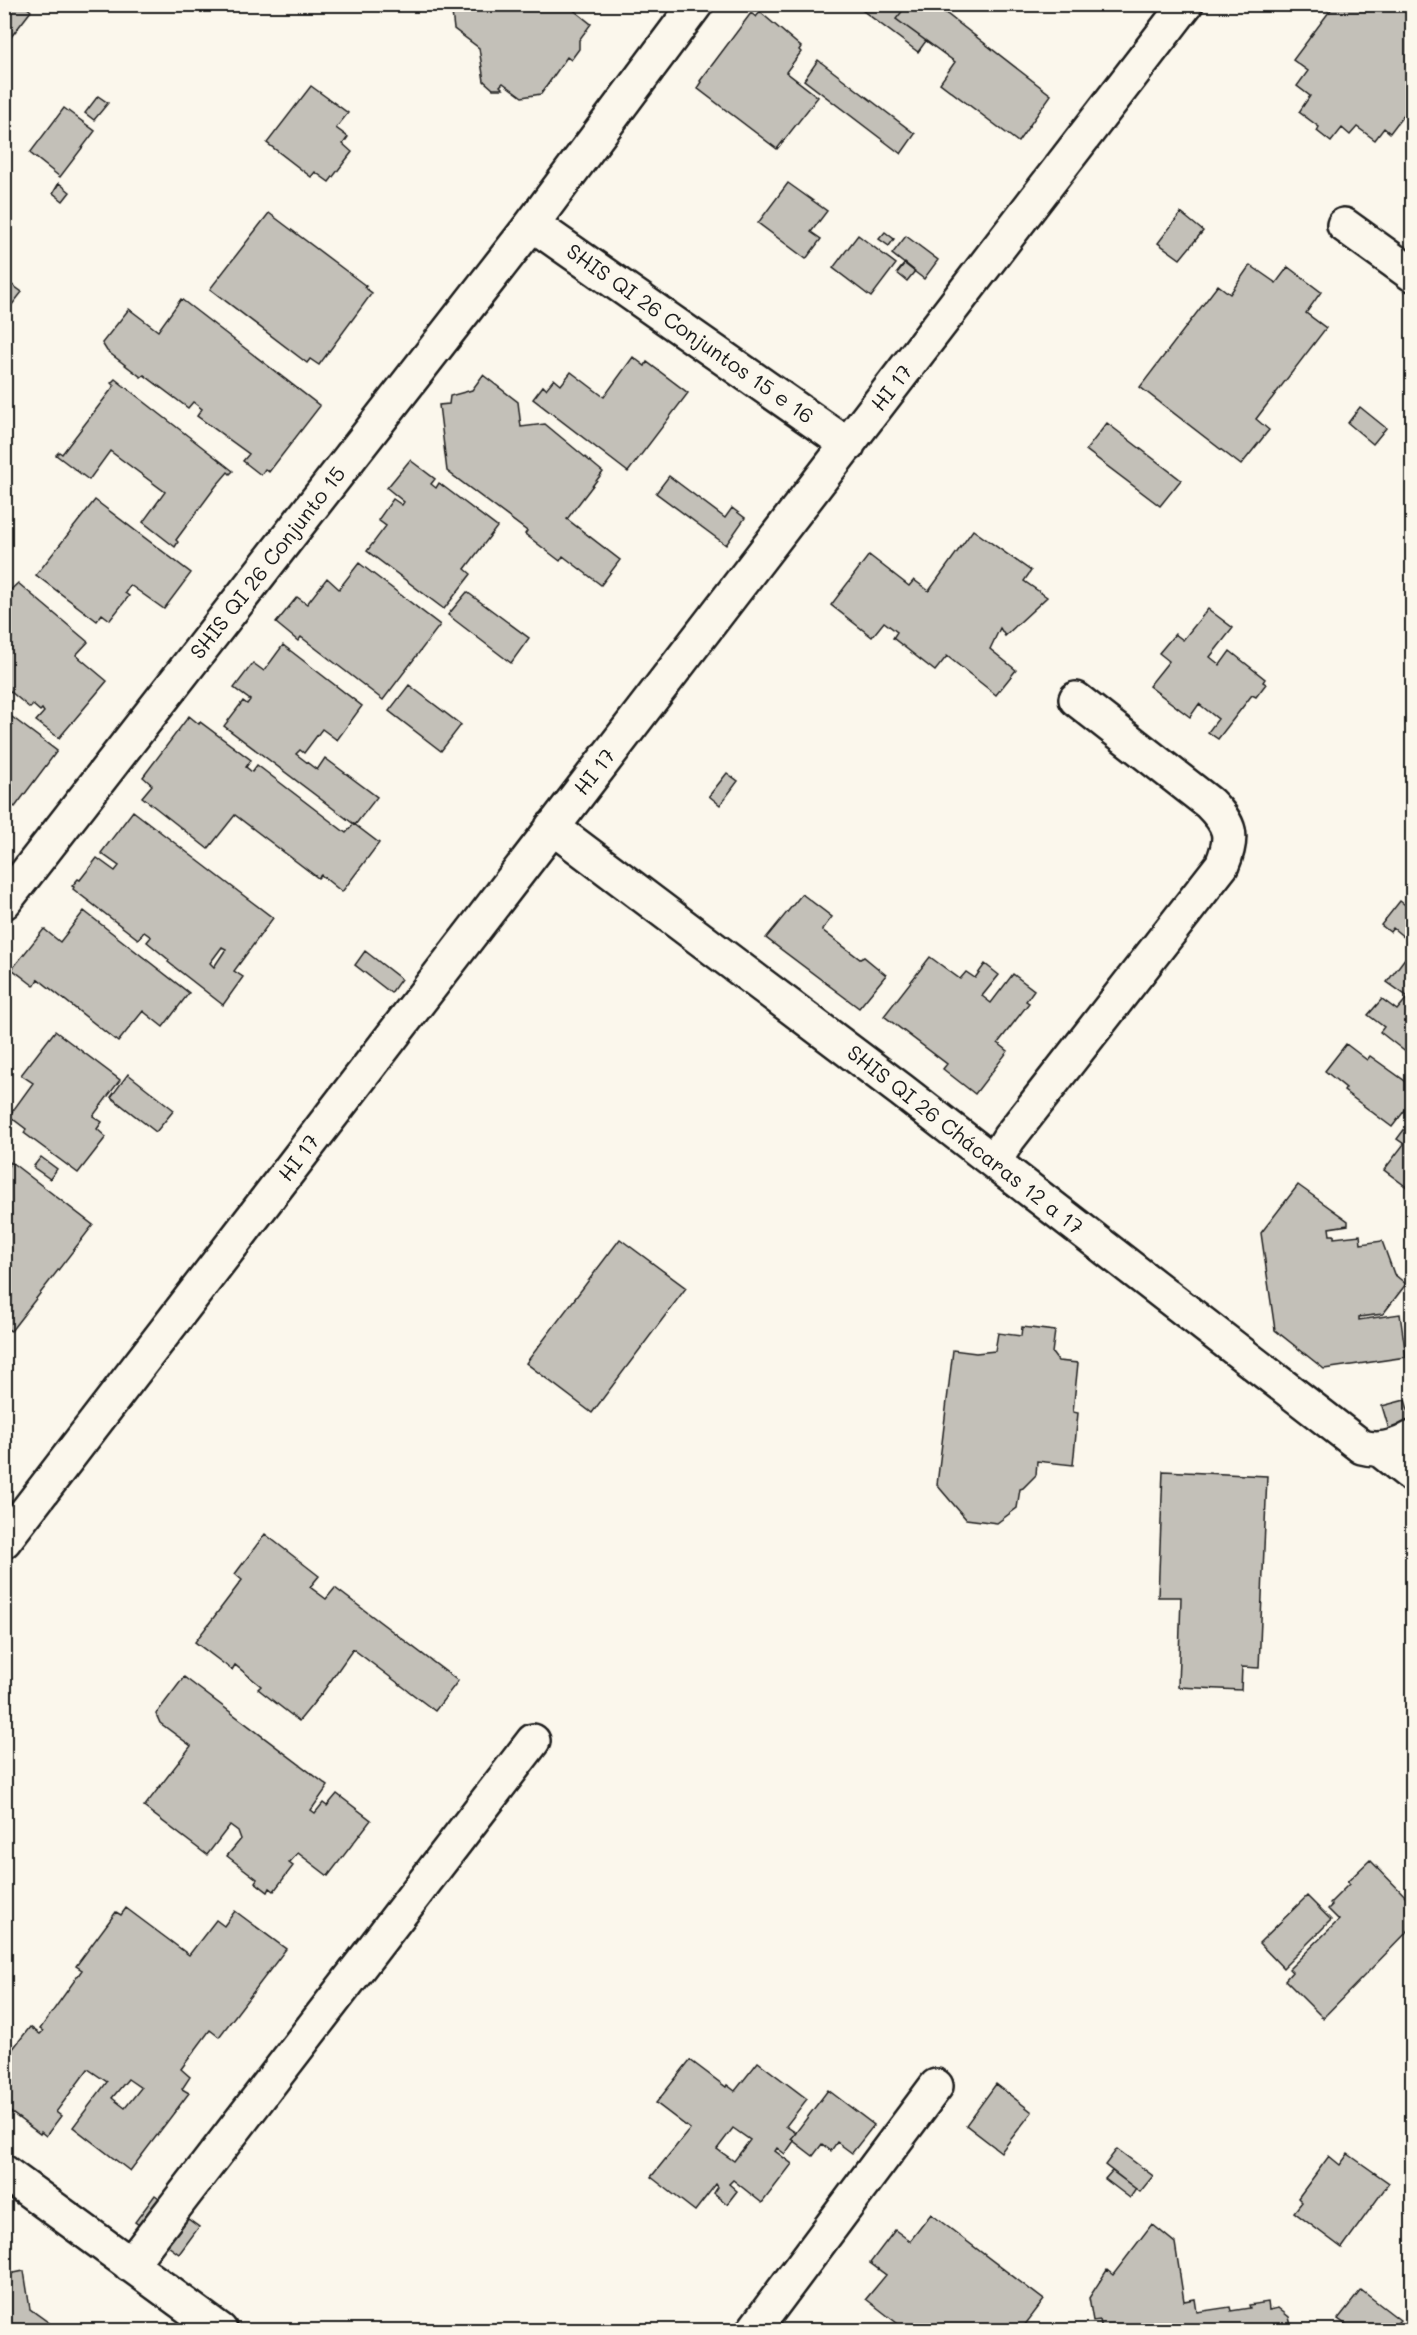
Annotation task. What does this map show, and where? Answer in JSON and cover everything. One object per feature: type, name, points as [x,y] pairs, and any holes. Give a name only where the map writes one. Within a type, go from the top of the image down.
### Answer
[{"type":"street","name":"SHIS QI 26 Conjunto 15","points":[[4,902],[532,224],[696,4]]},
{"type":"street","name":"HI 17","points":[[4,1541],[1186,4]]},
{"type":"street","name":"SHIS QI 26 Conjuntos 15 e 16","points":[[532,224],[848,445]]},
{"type":"street","points":[[1344,225],[1413,274]]},
{"type":"street","points":[[994,1162],[1010,1138],[1222,866],[1229,847],[1228,831],[1224,819],[1216,811],[1076,699]]},
{"type":"street","name":"SHIS QI 26 Chácaras 12 a 17","points":[[552,827],[994,1162],[1362,1447],[1379,1449],[1413,1475]]},
{"type":"street","points":[[1379,1449],[1413,1438]]},
{"type":"street","points":[[130,2265],[533,1741]]},
{"type":"street","points":[[754,2331],[936,2086]]},
{"type":"street","points":[[4,2172],[220,2331]]},
{"type":"building","points":[[4,4],[23,4],[31,11],[4,46]]},
{"type":"building","points":[[451,4],[566,4],[591,24],[579,40],[579,49],[571,60],[567,57],[541,94],[522,97],[503,83],[500,86],[503,89],[493,89],[484,81],[479,48],[454,29]]},
{"type":"building","points":[[867,4],[908,4],[896,19],[926,41],[918,52],[862,10]]},
{"type":"building","points":[[908,4],[934,4],[1051,95],[1018,142],[940,83],[955,62],[896,19]]},
{"type":"building","points":[[1335,4],[1412,4],[1412,104],[1390,133],[1384,128],[1375,140],[1357,127],[1350,135],[1342,128],[1331,142],[1317,131],[1319,127],[1299,112],[1310,96],[1297,86],[1308,71],[1293,60]]},
{"type":"building","points":[[760,12],[801,47],[799,50],[801,52],[786,72],[818,97],[777,149],[697,88],[751,13],[756,17]]},
{"type":"building","points":[[818,60],[915,134],[901,154],[804,80]]},
{"type":"building","points":[[311,86],[348,113],[336,128],[348,137],[343,144],[352,152],[329,182],[315,172],[311,177],[267,143]]},
{"type":"building","points":[[98,96],[108,103],[94,120],[85,113]]},
{"type":"building","points":[[64,108],[95,131],[60,177],[30,153]]},
{"type":"building","points":[[59,183],[70,192],[63,201],[53,193]]},
{"type":"building","points":[[788,183],[827,211],[811,232],[821,239],[806,259],[758,223]]},
{"type":"building","points":[[269,213],[366,286],[364,287],[372,293],[319,365],[310,359],[307,363],[210,289]]},
{"type":"building","points":[[1181,213],[1203,231],[1180,259],[1158,243]]},
{"type":"building","points":[[885,232],[894,239],[889,246],[879,239]]},
{"type":"building","points":[[858,235],[896,264],[871,297],[833,268]]},
{"type":"building","points":[[906,236],[938,260],[924,279],[892,254]]},
{"type":"building","points":[[905,263],[915,271],[907,281],[897,273]]},
{"type":"building","points":[[1250,265],[1276,283],[1288,267],[1321,292],[1306,313],[1326,328],[1256,419],[1269,430],[1241,465],[1140,387],[1218,285],[1230,294]]},
{"type":"building","points":[[4,279],[22,292],[4,315]]},
{"type":"building","points":[[181,299],[320,406],[269,472],[265,469],[261,475],[243,461],[249,454],[197,416],[202,409],[193,402],[188,408],[144,375],[141,377],[107,351],[102,343],[129,309],[158,331]]},
{"type":"building","points":[[633,357],[645,366],[647,362],[688,393],[628,472],[533,399],[543,386],[546,389],[554,379],[561,385],[571,372],[604,397]]},
{"type":"building","points":[[483,375],[518,402],[521,427],[545,424],[603,472],[567,519],[620,560],[601,585],[563,556],[560,561],[525,534],[527,531],[447,471],[439,405],[449,404],[450,396],[472,390]]},
{"type":"building","points":[[115,379],[233,471],[230,474],[228,472],[216,486],[176,540],[178,542],[175,547],[143,522],[165,492],[110,451],[89,480],[56,455],[59,452],[62,454],[114,386],[111,383]]},
{"type":"building","points":[[1360,407],[1386,428],[1373,444],[1348,423]]},
{"type":"building","points":[[1107,423],[1181,480],[1160,506],[1086,450]]},
{"type":"building","points":[[410,460],[435,479],[431,484],[436,488],[439,483],[497,527],[465,569],[471,574],[444,609],[367,551],[386,526],[378,520],[393,499],[402,505],[404,502],[387,488]]},
{"type":"building","points":[[669,476],[725,518],[732,508],[745,518],[726,545],[656,493]]},
{"type":"building","points":[[95,500],[191,573],[164,609],[130,585],[125,593],[129,596],[110,620],[102,614],[97,621],[36,575]]},
{"type":"building","points":[[973,530],[1031,571],[1024,581],[1047,597],[1005,636],[1000,628],[990,649],[1016,670],[996,695],[947,656],[935,671],[893,638],[897,632],[884,622],[872,637],[831,605],[869,555],[909,586],[914,580],[929,591]]},
{"type":"building","points":[[359,563],[440,625],[383,700],[301,637],[298,641],[276,623],[297,597],[307,604],[327,578],[339,589]]},
{"type":"building","points":[[18,583],[88,642],[76,655],[107,681],[59,738],[36,721],[44,712],[42,709],[40,711],[33,705],[30,708],[4,686],[4,596]]},
{"type":"building","points":[[467,592],[529,638],[511,663],[448,615]]},
{"type":"building","points":[[1208,609],[1233,628],[1210,657],[1220,665],[1230,651],[1265,679],[1263,682],[1266,684],[1256,697],[1252,695],[1218,739],[1208,732],[1218,719],[1199,704],[1190,717],[1149,686],[1169,661],[1159,653],[1175,634],[1183,640]]},
{"type":"building","points":[[283,645],[362,706],[337,740],[322,729],[304,753],[300,750],[296,754],[317,770],[325,758],[377,797],[355,825],[224,726],[243,701],[247,704],[250,700],[234,688],[253,663],[264,671]]},
{"type":"building","points":[[409,685],[461,725],[441,751],[389,711]]},
{"type":"building","points":[[4,711],[57,751],[15,807],[4,799]]},
{"type":"building","points":[[189,716],[251,760],[246,767],[252,772],[257,765],[346,833],[354,824],[379,843],[342,892],[321,875],[318,878],[235,815],[208,849],[142,797],[152,785],[143,777]]},
{"type":"building","points":[[727,773],[738,781],[720,805],[709,796]]},
{"type":"building","points":[[133,811],[273,918],[234,971],[243,977],[223,1005],[168,962],[169,960],[147,942],[151,937],[144,932],[138,939],[73,889],[72,886],[78,879],[80,880],[97,858],[115,871],[119,866],[101,853]],"holes":[[[222,947],[226,949],[214,967],[210,963]]]},
{"type":"building","points":[[802,894],[832,917],[822,930],[860,959],[864,957],[886,975],[859,1008],[766,938]]},
{"type":"building","points":[[1400,901],[1412,910],[1412,944],[1393,928],[1390,932],[1381,925]]},
{"type":"building","points":[[84,911],[189,993],[163,1027],[143,1011],[118,1042],[38,979],[34,986],[12,969],[44,929],[60,942]]},
{"type":"building","points":[[1412,949],[1412,1057],[1380,1032],[1384,1027],[1368,1015],[1382,999],[1397,1010],[1408,997],[1387,982]]},
{"type":"building","points":[[365,951],[401,979],[391,993],[355,965]]},
{"type":"building","points":[[930,957],[960,979],[966,972],[975,978],[985,964],[999,975],[982,996],[991,1003],[1013,974],[1034,990],[1026,1001],[1029,1003],[998,1043],[1008,1051],[975,1094],[943,1069],[947,1064],[884,1016]]},
{"type":"building","points":[[55,1031],[120,1080],[93,1116],[102,1122],[97,1129],[106,1137],[78,1173],[24,1133],[26,1129],[9,1116],[33,1083],[21,1075]]},
{"type":"building","points":[[1346,1044],[1367,1060],[1370,1056],[1412,1086],[1412,1101],[1392,1127],[1344,1091],[1346,1088],[1325,1071]]},
{"type":"building","points":[[128,1074],[174,1110],[156,1132],[111,1097]]},
{"type":"building","points":[[1412,1119],[1412,1191],[1384,1170],[1404,1144],[1397,1139]]},
{"type":"building","points":[[41,1157],[57,1169],[50,1179],[33,1167]]},
{"type":"building","points":[[11,1162],[93,1225],[11,1331],[4,1327],[4,1171]]},
{"type":"building","points":[[1298,1185],[1348,1221],[1348,1225],[1329,1228],[1330,1235],[1334,1235],[1334,1238],[1360,1235],[1361,1244],[1382,1241],[1394,1274],[1406,1284],[1383,1314],[1359,1317],[1359,1320],[1400,1314],[1406,1357],[1324,1369],[1275,1330],[1261,1233]]},
{"type":"building","points":[[620,1239],[686,1288],[592,1413],[526,1363]]},
{"type":"building","points":[[1022,1327],[1055,1331],[1052,1353],[1058,1361],[1078,1363],[1073,1412],[1078,1413],[1073,1465],[1037,1461],[1036,1475],[1020,1489],[1017,1508],[997,1523],[966,1519],[937,1485],[953,1350],[976,1353],[995,1351],[998,1333],[1021,1336]]},
{"type":"building","points":[[1405,1400],[1412,1423],[1391,1436],[1382,1406]]},
{"type":"building","points":[[1163,1471],[1267,1476],[1259,1668],[1242,1667],[1241,1690],[1178,1687],[1181,1597],[1158,1597]]},
{"type":"building","points":[[265,1534],[319,1576],[310,1587],[326,1599],[335,1588],[458,1681],[435,1711],[353,1649],[299,1721],[258,1689],[261,1686],[235,1665],[232,1670],[195,1642],[242,1580],[235,1574]]},
{"type":"building","points":[[184,1677],[328,1786],[311,1810],[315,1813],[323,1803],[327,1806],[337,1794],[371,1820],[328,1876],[298,1853],[289,1863],[293,1866],[274,1891],[270,1888],[268,1892],[255,1882],[257,1879],[227,1856],[241,1839],[238,1831],[230,1825],[207,1855],[144,1807],[191,1746],[160,1723],[156,1714]]},
{"type":"building","points":[[1370,1860],[1412,1903],[1412,1927],[1323,2018],[1285,1980],[1292,1972],[1289,1969],[1339,1920],[1328,1909],[1332,1905],[1330,1903],[1349,1884],[1347,1882]]},
{"type":"building","points":[[1307,1896],[1331,1920],[1283,1968],[1259,1943]]},
{"type":"building","points":[[126,1908],[189,1955],[216,1920],[224,1926],[235,1911],[286,1949],[219,2037],[210,2030],[181,2069],[190,2077],[182,2089],[189,2093],[130,2171],[73,2127],[107,2082],[88,2069],[56,2112],[61,2116],[46,2136],[4,2107],[4,2060],[30,2027],[40,2034],[43,2031],[40,2029],[82,1970],[76,1966],[116,1912],[121,1915]],"holes":[[[128,2079],[141,2088],[125,2108],[112,2098]]]},
{"type":"building","points":[[690,2060],[726,2087],[727,2085],[735,2091],[758,2062],[807,2099],[786,2126],[796,2133],[791,2139],[794,2141],[785,2154],[777,2148],[775,2151],[792,2164],[762,2203],[733,2180],[729,2184],[737,2191],[727,2204],[714,2193],[718,2187],[716,2184],[695,2211],[651,2177],[690,2129],[656,2103]],"holes":[[[733,2128],[750,2140],[734,2161],[717,2149]]]},
{"type":"building","points":[[996,2084],[1032,2112],[1001,2152],[966,2125]]},
{"type":"building","points":[[828,2090],[874,2125],[852,2153],[837,2142],[831,2151],[822,2144],[813,2156],[791,2139]]},
{"type":"building","points":[[1117,2149],[1153,2176],[1140,2192],[1105,2165]]},
{"type":"building","points":[[1348,2154],[1389,2183],[1342,2248],[1294,2212],[1302,2202],[1298,2198],[1329,2156],[1340,2165]]},
{"type":"building","points":[[1112,2171],[1136,2189],[1130,2198],[1105,2179]]},
{"type":"building","points":[[155,2195],[199,2227],[179,2254],[135,2222]]},
{"type":"building","points":[[931,2214],[1044,2300],[1021,2330],[899,2330],[902,2327],[866,2299],[886,2275],[870,2263],[895,2230],[910,2241]]},
{"type":"building","points":[[1152,2224],[1175,2243],[1184,2301],[1195,2299],[1197,2312],[1230,2307],[1231,2311],[1268,2302],[1269,2310],[1278,2308],[1289,2317],[1292,2330],[1102,2330],[1100,2320],[1093,2321],[1089,2298],[1107,2270],[1113,2275]]},
{"type":"building","points":[[24,2271],[30,2309],[59,2330],[4,2330],[4,2275]]},
{"type":"building","points":[[1361,2290],[1400,2320],[1391,2330],[1354,2330],[1338,2319]]}]
